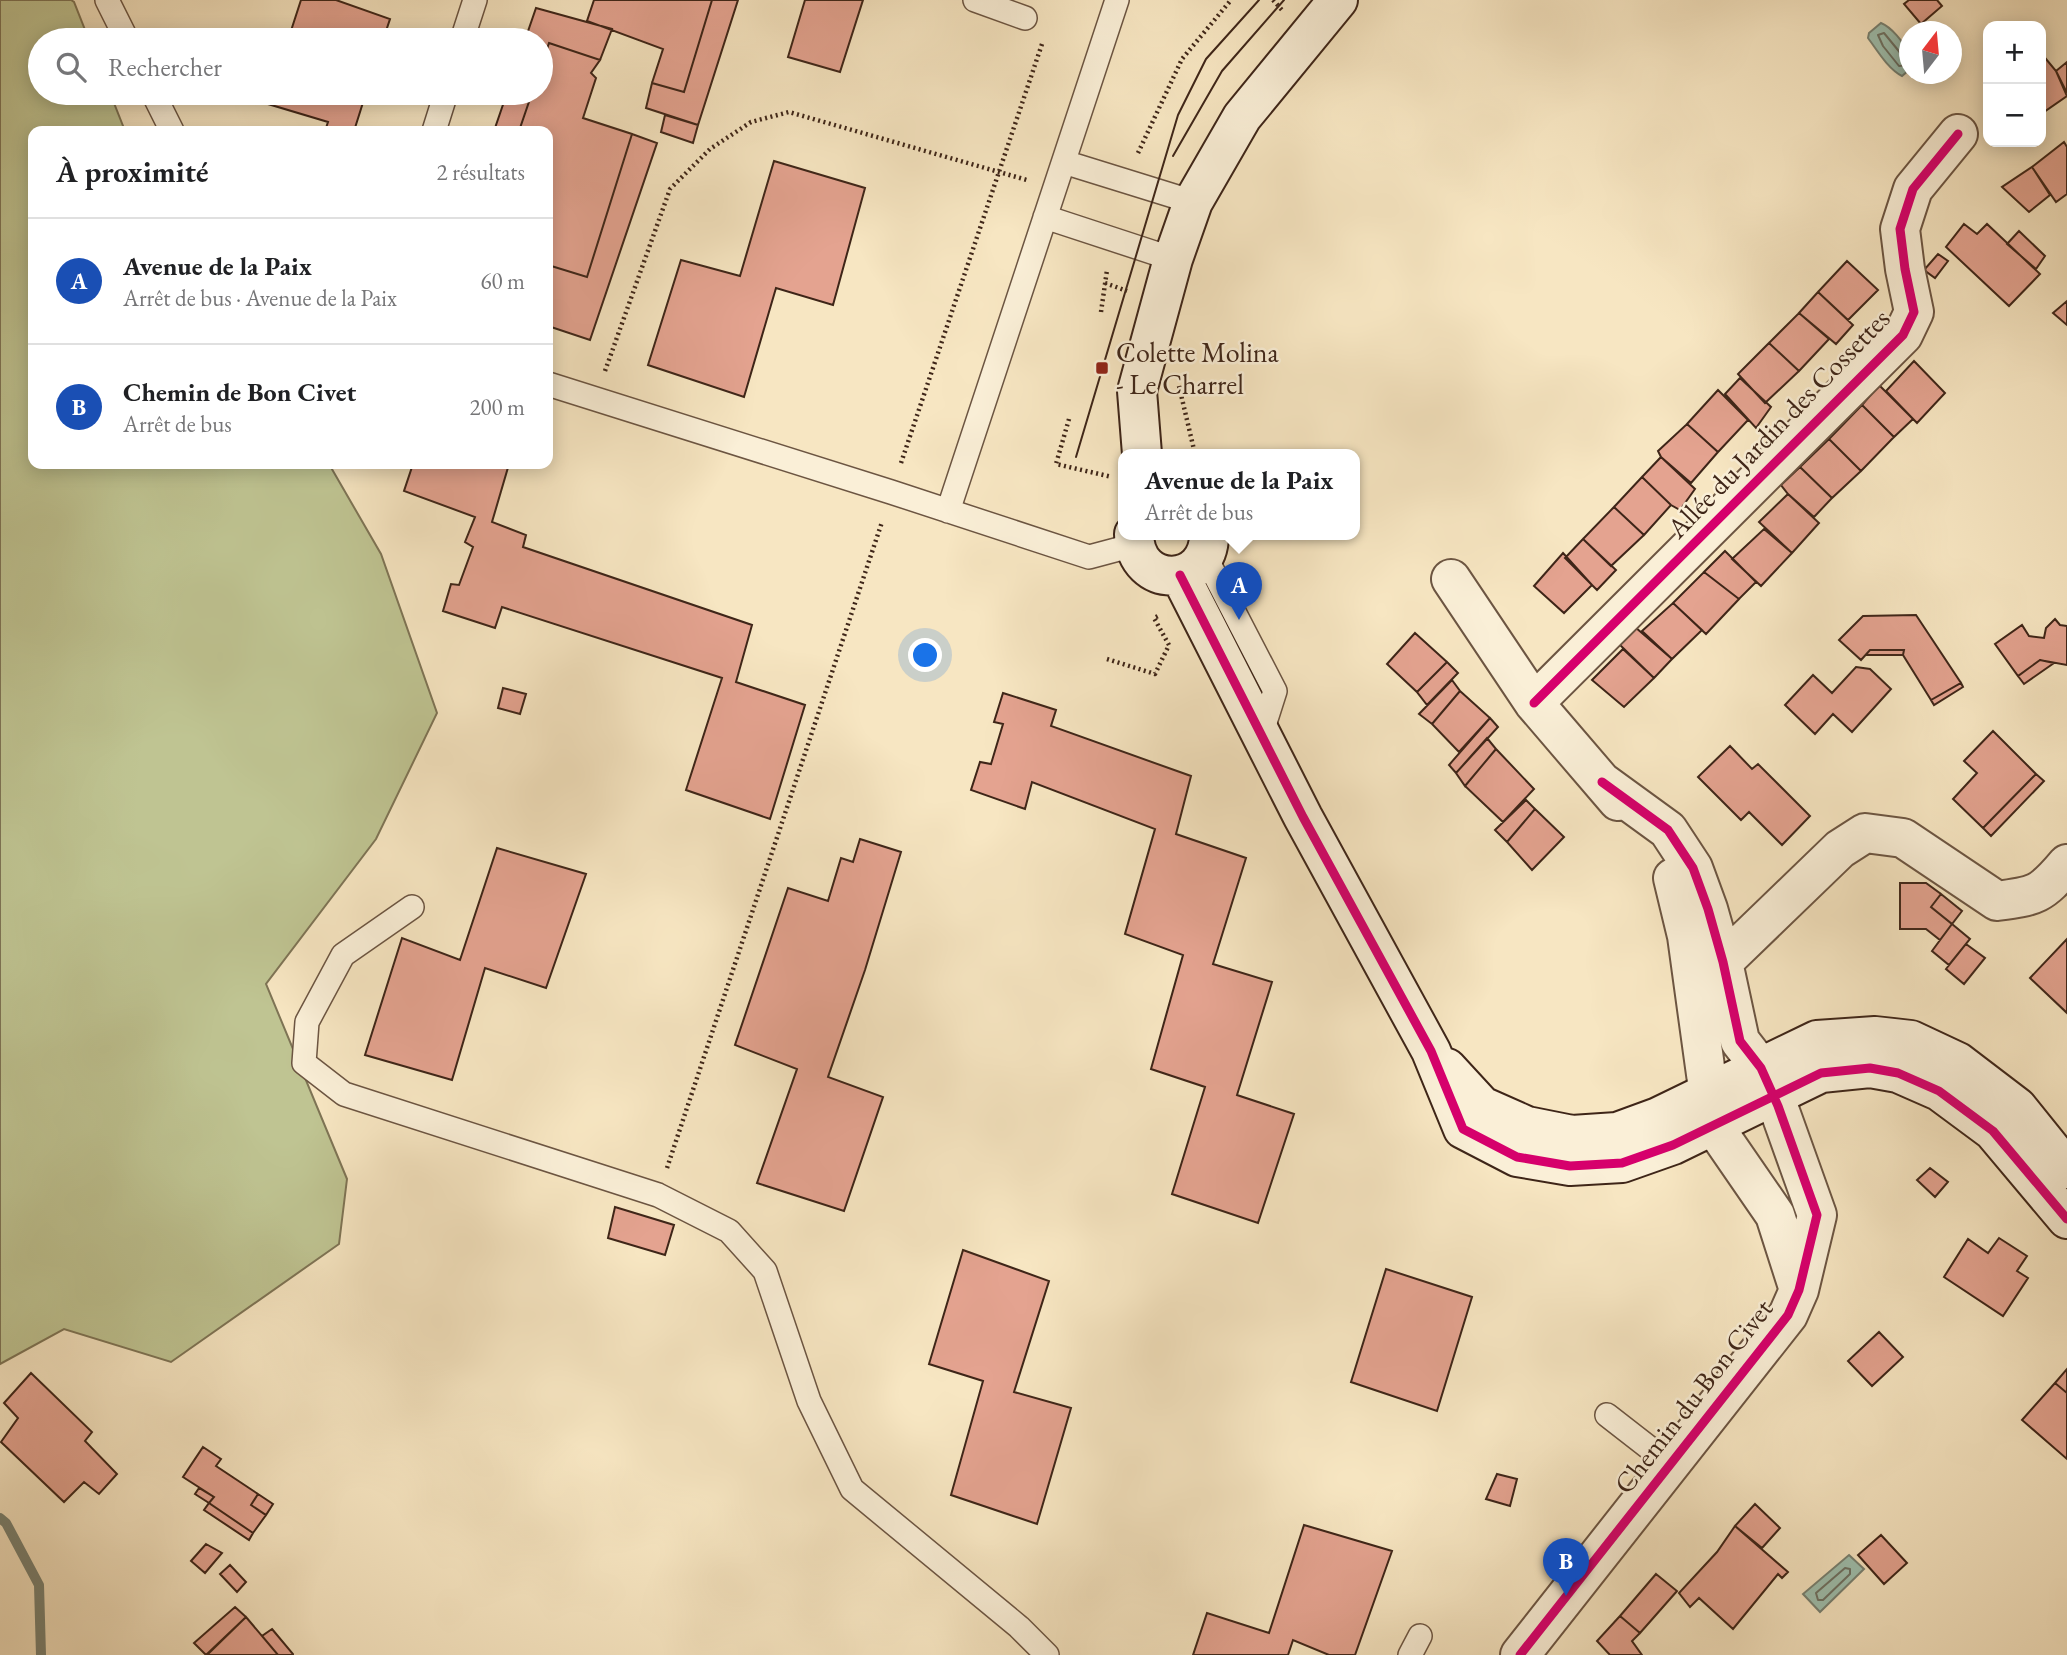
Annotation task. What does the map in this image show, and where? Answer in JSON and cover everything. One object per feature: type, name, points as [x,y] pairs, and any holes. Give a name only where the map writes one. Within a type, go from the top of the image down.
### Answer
[{"type":"street","points":[[1131,449],[1137,391],[1173,259],[1193,202],[1242,117],[1338,0]]},
{"type":"street","name":"Allée du Jardin des Cossettes","points":[[1534,703],[1903,335],[1914,312],[1900,229],[1913,189],[1958,134]]},
{"type":"street","points":[[1134,540],[1142,563],[1150,570],[1169,576],[1196,566],[1261,735],[1431,1051],[1482,1106],[1527,1126],[1572,1135],[1617,1132],[1658,1117],[1821,1073],[1870,1068],[1898,1073],[1939,1090],[1993,1131],[2067,1219]]},
{"type":"street","points":[[1451,579],[1534,703],[1653,844],[1675,881],[1687,936],[1739,1095]]},
{"type":"street","points":[[1602,782],[1668,830],[1693,868],[1723,962],[1740,1041],[1739,1095]]},
{"type":"street","points":[[1723,962],[1840,849],[1865,833],[1903,838],[1997,901],[2032,897],[2048,887],[2067,864]]},
{"type":"street","points":[[1739,1095],[1817,1041],[1875,1037],[1911,1040],[1958,1062],[2017,1107],[2067,1169]]},
{"type":"street","name":"Chemin du Bon Civet","points":[[1739,1095],[1799,1290]]},
{"type":"street","name":"Chemin du Bon Civet","points":[[1520,1655],[1788,1315],[1799,1290],[1817,1215],[1739,1095]]},
{"type":"lane","points":[[107,0],[121,28]]},
{"type":"lane","points":[[467,28],[475,0]]},
{"type":"lane","points":[[975,0],[1025,18]]},
{"type":"lane","points":[[948,511],[1117,0]]},
{"type":"lane","points":[[159,105],[170,126]]},
{"type":"lane","points":[[436,126],[442,105]]},
{"type":"lane","points":[[1064,162],[1193,202]]},
{"type":"lane","points":[[1045,217],[1173,259]]},
{"type":"lane","points":[[553,386],[1089,557],[1134,540]]},
{"type":"lane","points":[[412,907],[343,955],[306,1022],[304,1063],[344,1094],[658,1195],[729,1231],[765,1271],[809,1401],[852,1489],[1019,1627],[1047,1655]]},
{"type":"lane","points":[[1607,1415],[1670,1464]]},
{"type":"path","points":[[1128,182],[1141,142],[1182,60],[1231,0]]},
{"type":"path","points":[[658,1195],[1043,39]]},
{"type":"path","points":[[595,399],[670,189],[710,149],[751,122],[789,112],[1001,171],[1055,189]]},
{"type":"path","points":[[1101,312],[1110,239]]},
{"type":"path","points":[[1069,419],[1056,464],[1118,466]]},
{"type":"path","points":[[1107,659],[1155,674],[1169,645],[1154,618],[1196,566]]},
{"type":"green space","points":[[0,0],[71,0],[84,28],[28,28],[28,105],[115,105],[123,126],[28,126],[28,469],[332,469],[381,554],[437,713],[376,839],[266,984],[347,1179],[339,1244],[171,1362],[64,1329],[0,1364]]},
{"type":"water","points":[[1881,23],[1899,38],[1899,74],[1887,64],[1868,38],[1869,33]]},
{"type":"water","points":[[1849,1555],[1864,1569],[1820,1612],[1803,1594]]},
{"type":"building","points":[[301,0],[336,0],[390,19],[387,28],[292,28]]},
{"type":"building","points":[[594,0],[712,0],[684,92],[652,83],[663,49],[587,21]]},
{"type":"building","points":[[712,0],[738,0],[698,125],[646,108],[652,83],[684,92]]},
{"type":"building","points":[[805,0],[863,0],[840,72],[788,57]]},
{"type":"building","points":[[1909,0],[1937,0],[1942,6],[1924,21],[1918,21],[1904,4]]},
{"type":"building","points":[[536,8],[612,29],[600,60],[553,44],[553,28],[529,28]]},
{"type":"building","points":[[553,44],[600,60],[591,73],[596,78],[583,118],[632,134],[587,277],[553,267],[553,126],[521,126],[528,105],[553,105]]},
{"type":"building","points":[[2046,59],[2056,71],[2067,96],[2046,111]]},
{"type":"building","points":[[2067,62],[2067,93],[2056,71]]},
{"type":"building","points":[[271,105],[362,105],[356,126],[327,126],[328,122]]},
{"type":"building","points":[[503,105],[528,105],[521,126],[496,126]]},
{"type":"building","points":[[665,115],[698,125],[693,143],[661,132]]},
{"type":"building","points":[[632,134],[657,143],[590,340],[553,328],[553,267],[587,277]]},
{"type":"building","points":[[2064,142],[2067,147],[2067,194],[2056,202],[2032,167]]},
{"type":"building","points":[[774,161],[865,188],[833,305],[776,288],[744,397],[648,365],[681,260],[740,276]]},
{"type":"building","points":[[2032,167],[2050,195],[2029,212],[2002,187]]},
{"type":"building","points":[[1964,224],[1977,234],[1987,224],[2040,274],[2009,306],[1946,247]]},
{"type":"building","points":[[2019,231],[2045,256],[2036,269],[2007,244]]},
{"type":"building","points":[[1938,254],[1948,261],[1935,278],[1924,270]]},
{"type":"building","points":[[1847,261],[1878,290],[1848,320],[1818,292]]},
{"type":"building","points":[[1818,292],[1853,325],[1836,344],[1799,313]]},
{"type":"building","points":[[2067,301],[2067,325],[2053,313]]},
{"type":"building","points":[[1799,313],[1829,339],[1799,371],[1769,343]]},
{"type":"building","points":[[1769,343],[1799,371],[1765,403],[1738,374]]},
{"type":"building","points":[[1914,361],[1945,393],[1917,423],[1886,391]]},
{"type":"building","points":[[1740,378],[1771,407],[1756,428],[1725,394]]},
{"type":"building","points":[[1879,385],[1913,419],[1894,437],[1862,405]]},
{"type":"building","points":[[1718,390],[1748,420],[1718,452],[1687,424]]},
{"type":"building","points":[[1862,405],[1894,437],[1861,471],[1829,439]]},
{"type":"building","points":[[1687,424],[1718,452],[1691,483],[1661,457],[1658,451]]},
{"type":"building","points":[[1829,439],[1861,471],[1832,498],[1800,467]]},
{"type":"building","points":[[1661,457],[1695,489],[1680,510],[1671,505],[1642,477]]},
{"type":"building","points":[[1800,467],[1832,498],[1814,517],[1781,485]]},
{"type":"building","points":[[411,469],[508,469],[492,522],[526,535],[523,547],[752,625],[736,682],[805,705],[770,819],[686,790],[722,678],[502,607],[495,628],[443,611],[451,584],[459,585],[473,547],[465,542],[475,517],[404,491]]},
{"type":"building","points":[[1642,477],[1671,505],[1644,535],[1614,507]]},
{"type":"building","points":[[1788,494],[1819,523],[1792,553],[1759,522]]},
{"type":"building","points":[[1614,507],[1644,535],[1611,566],[1583,539]]},
{"type":"building","points":[[1764,529],[1792,553],[1761,586],[1732,559]]},
{"type":"building","points":[[1583,539],[1616,570],[1597,590],[1565,558]]},
{"type":"building","points":[[1725,551],[1756,582],[1739,599],[1704,572]]},
{"type":"building","points":[[1563,553],[1592,585],[1564,613],[1534,586]]},
{"type":"building","points":[[1704,572],[1739,599],[1706,634],[1673,603]]},
{"type":"building","points":[[1673,603],[1702,630],[1672,659],[1642,631]]},
{"type":"building","points":[[1916,615],[1961,683],[1931,700],[1903,655],[1904,650],[1870,650],[1861,660],[1839,640],[1863,616]]},
{"type":"building","points":[[2055,619],[2060,625],[2067,626],[2067,665],[2040,660],[2018,676],[1995,644],[2022,625],[2029,636],[2044,638],[2046,628]]},
{"type":"building","points":[[1635,627],[1672,659],[1654,678],[1620,645]]},
{"type":"building","points":[[1415,633],[1447,662],[1417,692],[1387,664]]},
{"type":"building","points":[[1623,649],[1654,678],[1624,707],[1592,680]]},
{"type":"building","points":[[1870,650],[1904,650],[1903,655],[1866,655]]},
{"type":"building","points":[[2040,660],[2054,663],[2024,684],[2018,676]]},
{"type":"building","points":[[1447,662],[1458,673],[1427,705],[1417,692]]},
{"type":"building","points":[[1856,667],[1870,669],[1891,689],[1852,732],[1833,714],[1815,734],[1785,705],[1813,675],[1832,693]]},
{"type":"building","points":[[1452,680],[1460,691],[1432,724],[1419,714]]},
{"type":"building","points":[[1961,683],[1963,687],[1934,705],[1931,700]]},
{"type":"building","points":[[503,688],[526,694],[520,714],[498,708]]},
{"type":"building","points":[[1460,691],[1490,718],[1459,752],[1432,724]]},
{"type":"building","points":[[1003,693],[1056,710],[1051,726],[1191,776],[1176,834],[1246,858],[1213,964],[1272,982],[1237,1095],[1294,1114],[1258,1223],[1172,1194],[1205,1087],[1151,1069],[1183,955],[1125,934],[1155,829],[1032,782],[1025,809],[971,790],[980,762],[991,764],[1003,724],[994,722]]},
{"type":"building","points":[[1490,718],[1498,727],[1456,773],[1449,765]]},
{"type":"building","points":[[1993,731],[2036,774],[1983,828],[1953,799],[1977,773],[1964,761]]},
{"type":"building","points":[[1487,738],[1496,749],[1465,786],[1456,773]]},
{"type":"building","points":[[1730,746],[1752,769],[1758,764],[1810,816],[1782,845],[1749,812],[1741,820],[1698,777]]},
{"type":"building","points":[[1496,749],[1534,789],[1503,822],[1465,786]]},
{"type":"building","points":[[2036,774],[2044,781],[1991,836],[1983,828]]},
{"type":"building","points":[[1526,800],[1535,809],[1507,842],[1495,830]]},
{"type":"building","points":[[1535,809],[1564,837],[1532,870],[1507,842]]},
{"type":"building","points":[[860,839],[901,852],[865,970],[828,1077],[883,1097],[844,1211],[757,1183],[797,1069],[735,1045],[788,888],[828,901],[841,858],[853,862]]},
{"type":"building","points":[[497,848],[586,874],[546,988],[485,968],[452,1080],[365,1055],[402,938],[460,960]]},
{"type":"building","points":[[1900,883],[1926,883],[1941,894],[1931,907],[1952,924],[1940,940],[1926,929],[1900,929]]},
{"type":"building","points":[[1941,894],[1962,911],[1952,924],[1931,907]]},
{"type":"building","points":[[1952,924],[1970,939],[1949,965],[1932,951]]},
{"type":"building","points":[[2067,939],[2067,1013],[2030,978]]},
{"type":"building","points":[[1966,944],[1985,958],[1964,984],[1946,969]]},
{"type":"building","points":[[1930,1168],[1948,1182],[1935,1197],[1917,1180]]},
{"type":"building","points":[[615,1207],[674,1225],[665,1255],[608,1238]]},
{"type":"building","points":[[1999,1238],[2027,1256],[2017,1271],[2028,1278],[2003,1316],[1944,1277],[1968,1239],[1988,1253]]},
{"type":"building","points":[[963,1250],[1049,1281],[1014,1392],[1071,1408],[1037,1524],[951,1495],[983,1381],[929,1364]]},
{"type":"building","points":[[1386,1269],[1472,1297],[1437,1411],[1351,1382]]},
{"type":"building","points":[[1879,1332],[1903,1357],[1872,1386],[1848,1361]]},
{"type":"building","points":[[2067,1369],[2067,1393],[2055,1383]]},
{"type":"building","points":[[31,1373],[92,1432],[85,1441],[117,1474],[99,1494],[84,1482],[64,1502],[1,1442],[18,1418],[4,1403]]},
{"type":"building","points":[[2055,1383],[2067,1393],[2067,1459],[2022,1420]]},
{"type":"building","points":[[203,1447],[221,1459],[216,1466],[258,1494],[251,1505],[266,1515],[253,1533],[209,1503],[214,1497],[183,1477]]},
{"type":"building","points":[[1497,1474],[1517,1479],[1510,1506],[1486,1499]]},
{"type":"building","points":[[199,1488],[214,1497],[209,1503],[195,1494]]},
{"type":"building","points":[[258,1494],[273,1504],[266,1515],[251,1505]]},
{"type":"building","points":[[209,1503],[253,1533],[249,1540],[204,1510]]},
{"type":"building","points":[[1755,1504],[1780,1528],[1762,1548],[1735,1526]]},
{"type":"building","points":[[1304,1525],[1392,1551],[1355,1655],[1329,1655],[1293,1640],[1288,1655],[1193,1655],[1207,1613],[1269,1633]]},
{"type":"building","points":[[1735,1526],[1788,1572],[1782,1578],[1778,1574],[1733,1629],[1699,1598],[1690,1607],[1679,1593],[1717,1552]]},
{"type":"building","points":[[1881,1535],[1907,1563],[1884,1584],[1858,1555]]},
{"type":"building","points":[[206,1544],[222,1553],[205,1573],[191,1561]]},
{"type":"building","points":[[230,1565],[246,1582],[237,1592],[220,1574]]},
{"type":"building","points":[[1656,1574],[1677,1591],[1640,1633],[1620,1616]]},
{"type":"building","points":[[235,1607],[246,1617],[206,1655],[194,1643]]},
{"type":"building","points":[[1620,1616],[1640,1633],[1632,1641],[1642,1655],[1610,1655],[1597,1641]]},
{"type":"building","points":[[246,1617],[278,1655],[207,1655]]},
{"type":"building","points":[[272,1629],[293,1655],[278,1655],[262,1636]]},
{"type":"waterway","points":[[0,1518],[6,1523],[39,1585],[41,1655]]},
{"type":"tram line","points":[[1076,457],[1178,115],[1206,59],[1259,0]]},
{"type":"tram line","points":[[1173,156],[1222,71],[1284,0]]},
{"type":"cycle path","points":[[1534,703],[1903,335],[1914,312],[1900,229],[1913,189],[1958,134]]},
{"type":"cycle path","points":[[1180,575],[1303,817],[1431,1051],[1463,1129],[1517,1157],[1570,1166],[1622,1163],[1673,1145],[1821,1073],[1870,1068],[1898,1073],[1939,1091],[1993,1131],[2067,1219]]},
{"type":"cycle path","points":[[1520,1655],[1788,1315],[1799,1290],[1817,1215],[1778,1106],[1761,1068],[1740,1041],[1723,962],[1693,868],[1668,830],[1602,782]]},
{"type":"place","name":"Colette Molina - Le Charrel","points":[[1102,368]]},
{"type":"place","name":"Avenue de la Paix","points":[[1239,620]]},
{"type":"place","name":"Chemin de Bon Civet","points":[[1566,1596]]}]
